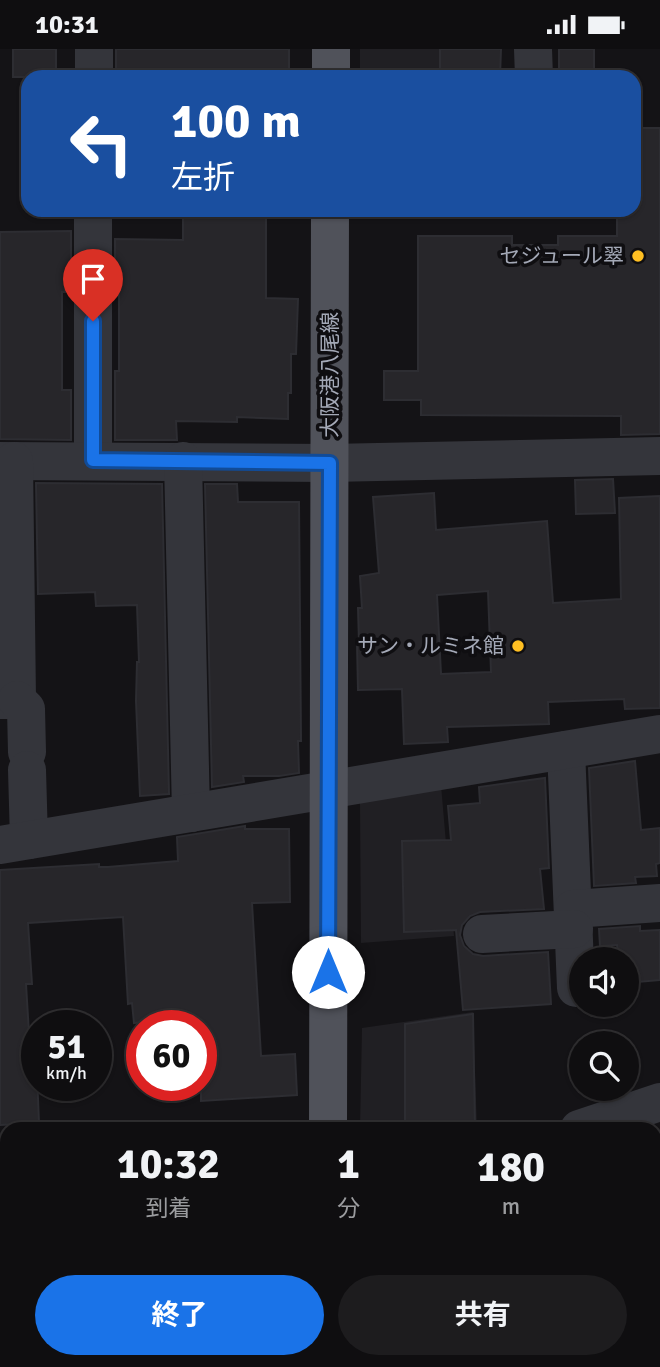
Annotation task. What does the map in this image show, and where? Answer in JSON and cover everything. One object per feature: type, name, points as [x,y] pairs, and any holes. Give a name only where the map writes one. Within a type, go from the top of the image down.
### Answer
[{"type":"main road","points":[[331,49],[331,70]]},
{"type":"main road","name":"大阪港八尾線","points":[[328,1122],[330,217]]},
{"type":"street","points":[[94,49],[94,70]]},
{"type":"street","points":[[533,49],[534,70]]},
{"type":"street","points":[[93,217],[93,460]]},
{"type":"street","points":[[660,456],[330,463],[7,461],[8,700],[26,709],[27,761],[14,843],[660,734]]},
{"type":"street","points":[[183,461],[191,813]]},
{"type":"street","points":[[566,750],[574,947]]},
{"type":"street","points":[[482,935],[660,903]]},
{"type":"street","points":[[600,1122],[660,1102]]},
{"type":"shaded area","points":[[360,49],[457,49],[457,70],[360,70]]},
{"type":"shaded area","points":[[441,785],[454,936],[361,943],[360,801]]},
{"type":"shaded area","points":[[473,1012],[477,1122],[360,1122],[362,1028]]},
{"type":"building","points":[[13,49],[56,49],[56,70],[21,70],[21,77],[13,77]]},
{"type":"building","points":[[116,49],[289,49],[289,70],[116,70]]},
{"type":"building","points":[[440,49],[501,49],[500,70],[440,70]]},
{"type":"building","points":[[559,49],[594,49],[594,70],[559,70]]},
{"type":"building","points":[[641,128],[660,128],[660,434],[621,435],[621,416],[421,415],[421,400],[384,400],[384,371],[418,371],[418,236],[512,236],[512,245],[558,245],[558,236],[617,236],[617,217],[641,217]]},
{"type":"building","points":[[266,217],[266,298],[298,299],[296,354],[291,354],[288,419],[237,417],[237,422],[176,421],[177,440],[115,440],[115,371],[119,371],[119,284],[115,284],[115,239],[183,240],[183,218]]},
{"type":"building","points":[[71,231],[71,284],[65,284],[65,292],[62,292],[62,390],[71,390],[71,440],[0,439],[0,232]]},
{"type":"building","points":[[613,479],[615,513],[576,514],[575,480]]},
{"type":"building","points":[[36,483],[162,484],[169,794],[140,796],[136,701],[139,662],[137,605],[96,606],[95,592],[38,594]]},
{"type":"building","points":[[205,484],[237,484],[238,502],[299,502],[299,773],[243,776],[244,782],[212,787]]},
{"type":"building","points":[[434,493],[436,530],[547,521],[553,603],[621,599],[619,498],[660,496],[660,708],[625,709],[624,699],[548,702],[549,724],[447,727],[448,742],[404,744],[402,689],[358,690],[358,608],[362,608],[360,576],[379,573],[373,497]],"holes":[[[488,591],[491,672],[441,674],[437,595]]]},
{"type":"building","points":[[635,761],[641,830],[660,828],[660,863],[656,864],[657,876],[635,877],[636,883],[594,886],[589,768]]},
{"type":"building","points":[[545,778],[549,868],[540,869],[544,909],[480,912],[470,916],[462,925],[460,935],[464,946],[473,954],[483,956],[548,952],[551,1004],[463,1010],[456,930],[404,932],[402,841],[451,840],[448,806],[480,803],[479,787]]},
{"type":"building","points":[[245,826],[245,829],[289,829],[290,902],[252,903],[261,1056],[295,1054],[297,1095],[217,1100],[217,1010],[133,1010],[132,1003],[128,1004],[123,917],[28,923],[32,984],[26,984],[28,1010],[21,1010],[21,1101],[38,1101],[39,1122],[0,1122],[0,870],[99,864],[99,867],[108,867],[178,861],[177,837]]},
{"type":"building","points":[[640,926],[640,931],[660,930],[660,980],[639,982],[639,947],[600,946],[599,929]]},
{"type":"building","points":[[473,1014],[475,1122],[405,1122],[405,1024]]},
{"type":"place","name":"セジュール翠","points":[[638,256]]},
{"type":"place","name":"サン・ルミネ館","points":[[518,646]]},
{"type":"route","points":[[93,321],[93,460],[330,463],[328,972]]}]
